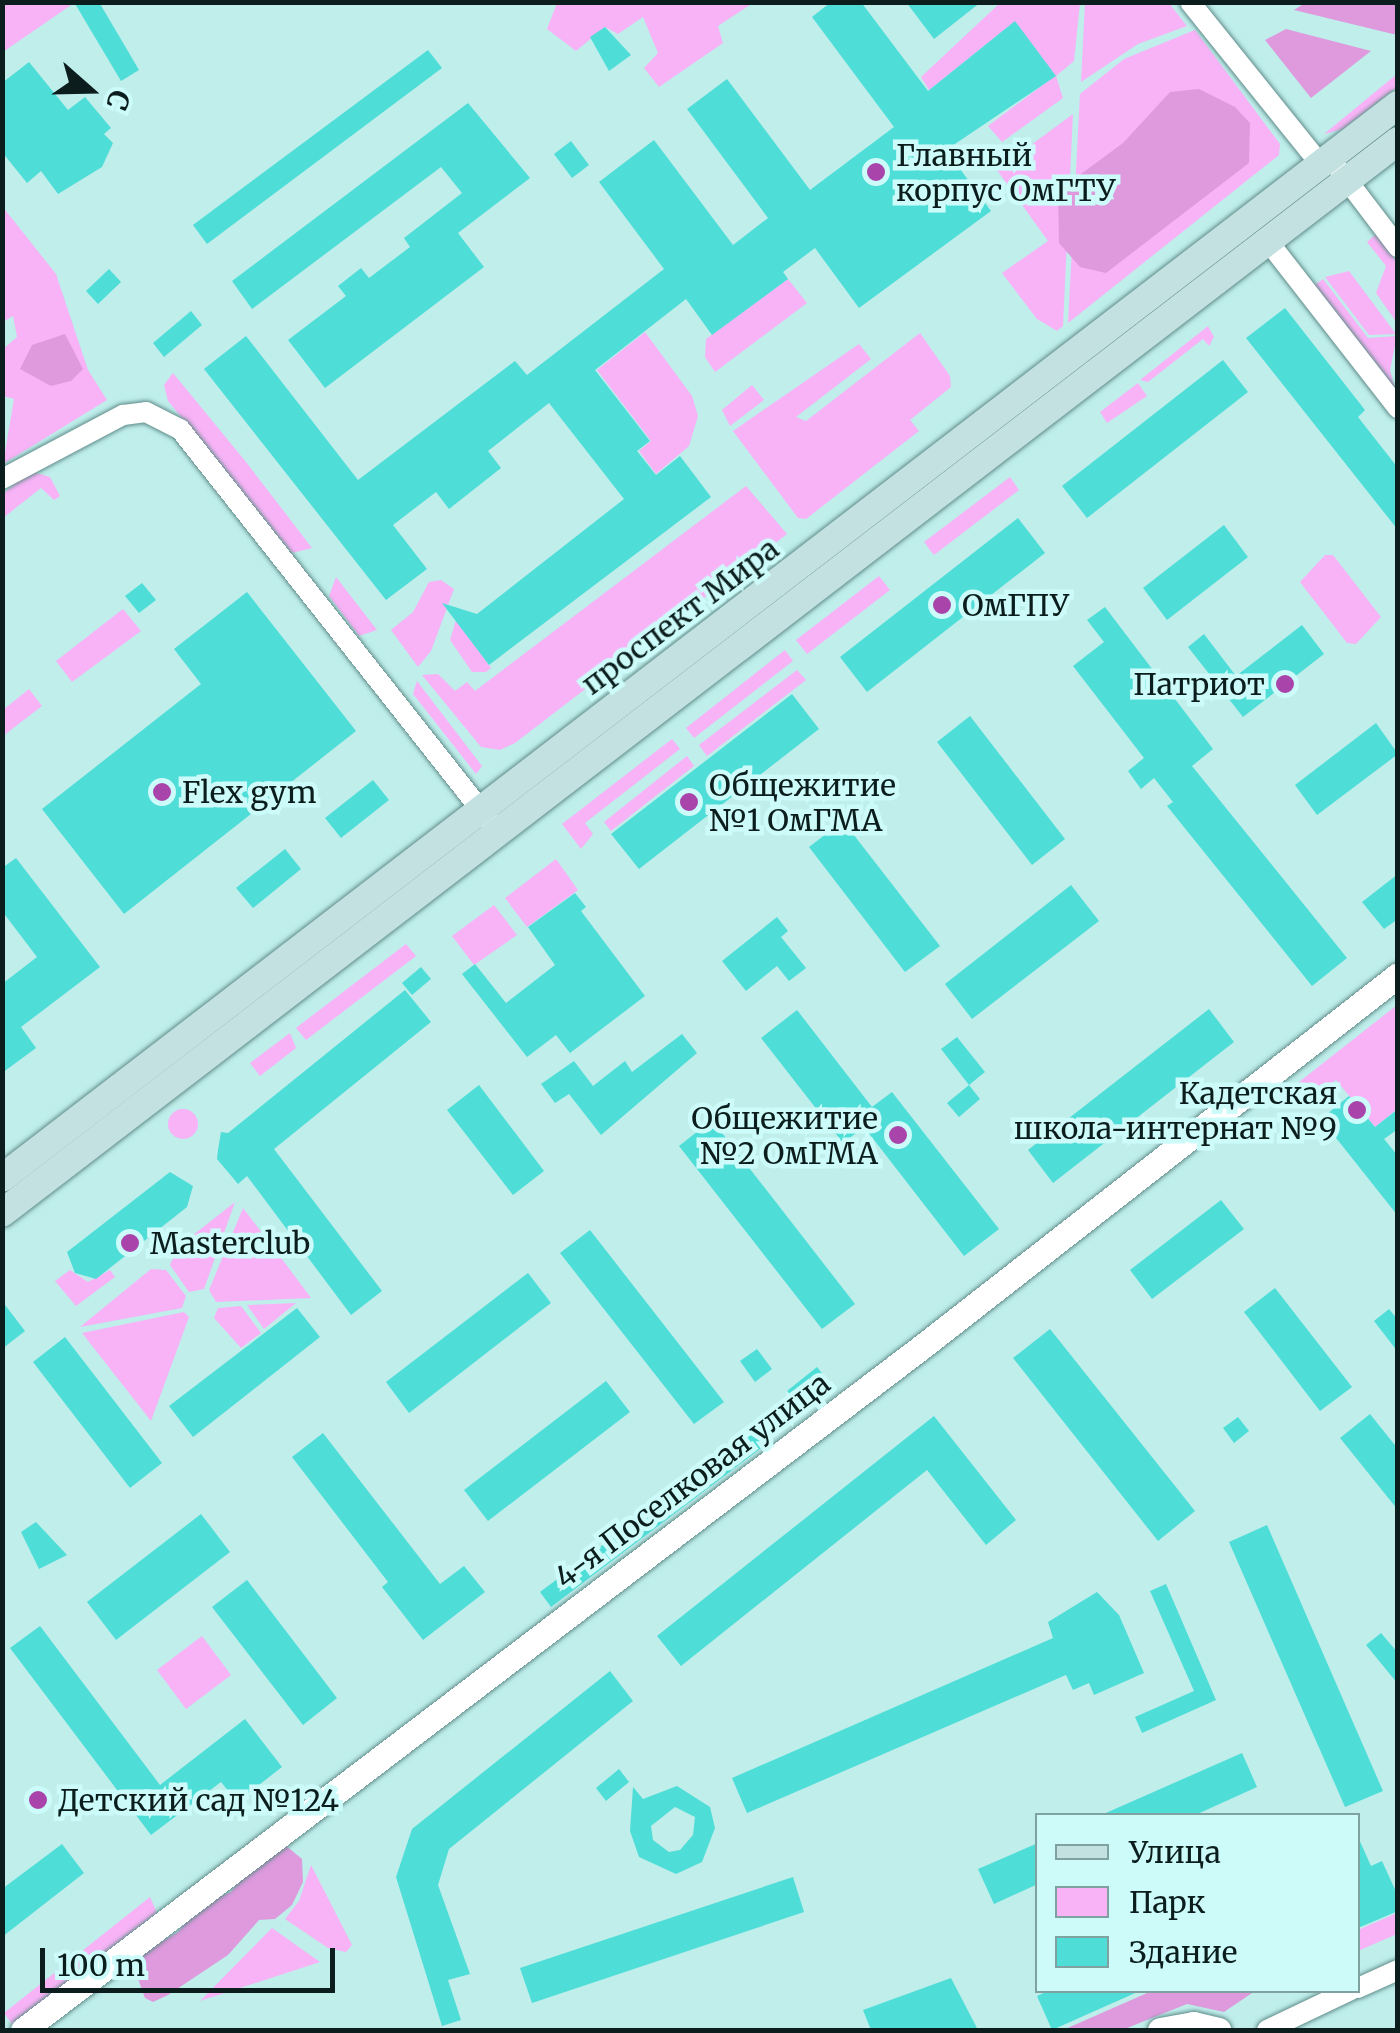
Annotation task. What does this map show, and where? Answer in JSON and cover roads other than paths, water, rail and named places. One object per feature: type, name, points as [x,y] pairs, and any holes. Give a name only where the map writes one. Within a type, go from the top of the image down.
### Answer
[{"type":"main road","name":"проспект Мира","points":[[2,1178],[1268,240],[1333,168],[1398,105]]},
{"type":"main road","name":"проспект Мира","points":[[2,1213],[489,820],[1333,168],[1398,141]]},
{"type":"street","points":[[1190,2],[1398,246]]},
{"type":"street","points":[[1268,240],[1398,408]]},
{"type":"street","points":[[2,479],[124,415],[146,412],[180,429],[489,820]]},
{"type":"street","name":"4-я Поселковая улица","points":[[23,2030],[942,1332],[1398,975]]},
{"type":"street","points":[[1360,1986],[1398,1970]]},
{"type":"street","points":[[1267,2030],[1346,1993]]},
{"type":"street","points":[[1160,2030],[1193,2024],[1218,2030]]},
{"type":"place","name":"Главный корпус ОмГТУ","points":[[876,172]]},
{"type":"place","name":"ОмГПУ","points":[[942,605]]},
{"type":"place","name":"Патриот","points":[[1285,684]]},
{"type":"place","name":"Flex gym","points":[[162,792]]},
{"type":"place","name":"Общежитие №1 ОмГМА","points":[[689,802]]},
{"type":"place","name":"Кадетская школа-интернат №9","points":[[1357,1110]]},
{"type":"place","name":"Общежитие №2 ОмГМА","points":[[898,1135]]},
{"type":"place","name":"Masterclub","points":[[130,1243]]},
{"type":"place","name":"Детский сад №124","points":[[38,1800]]}]
